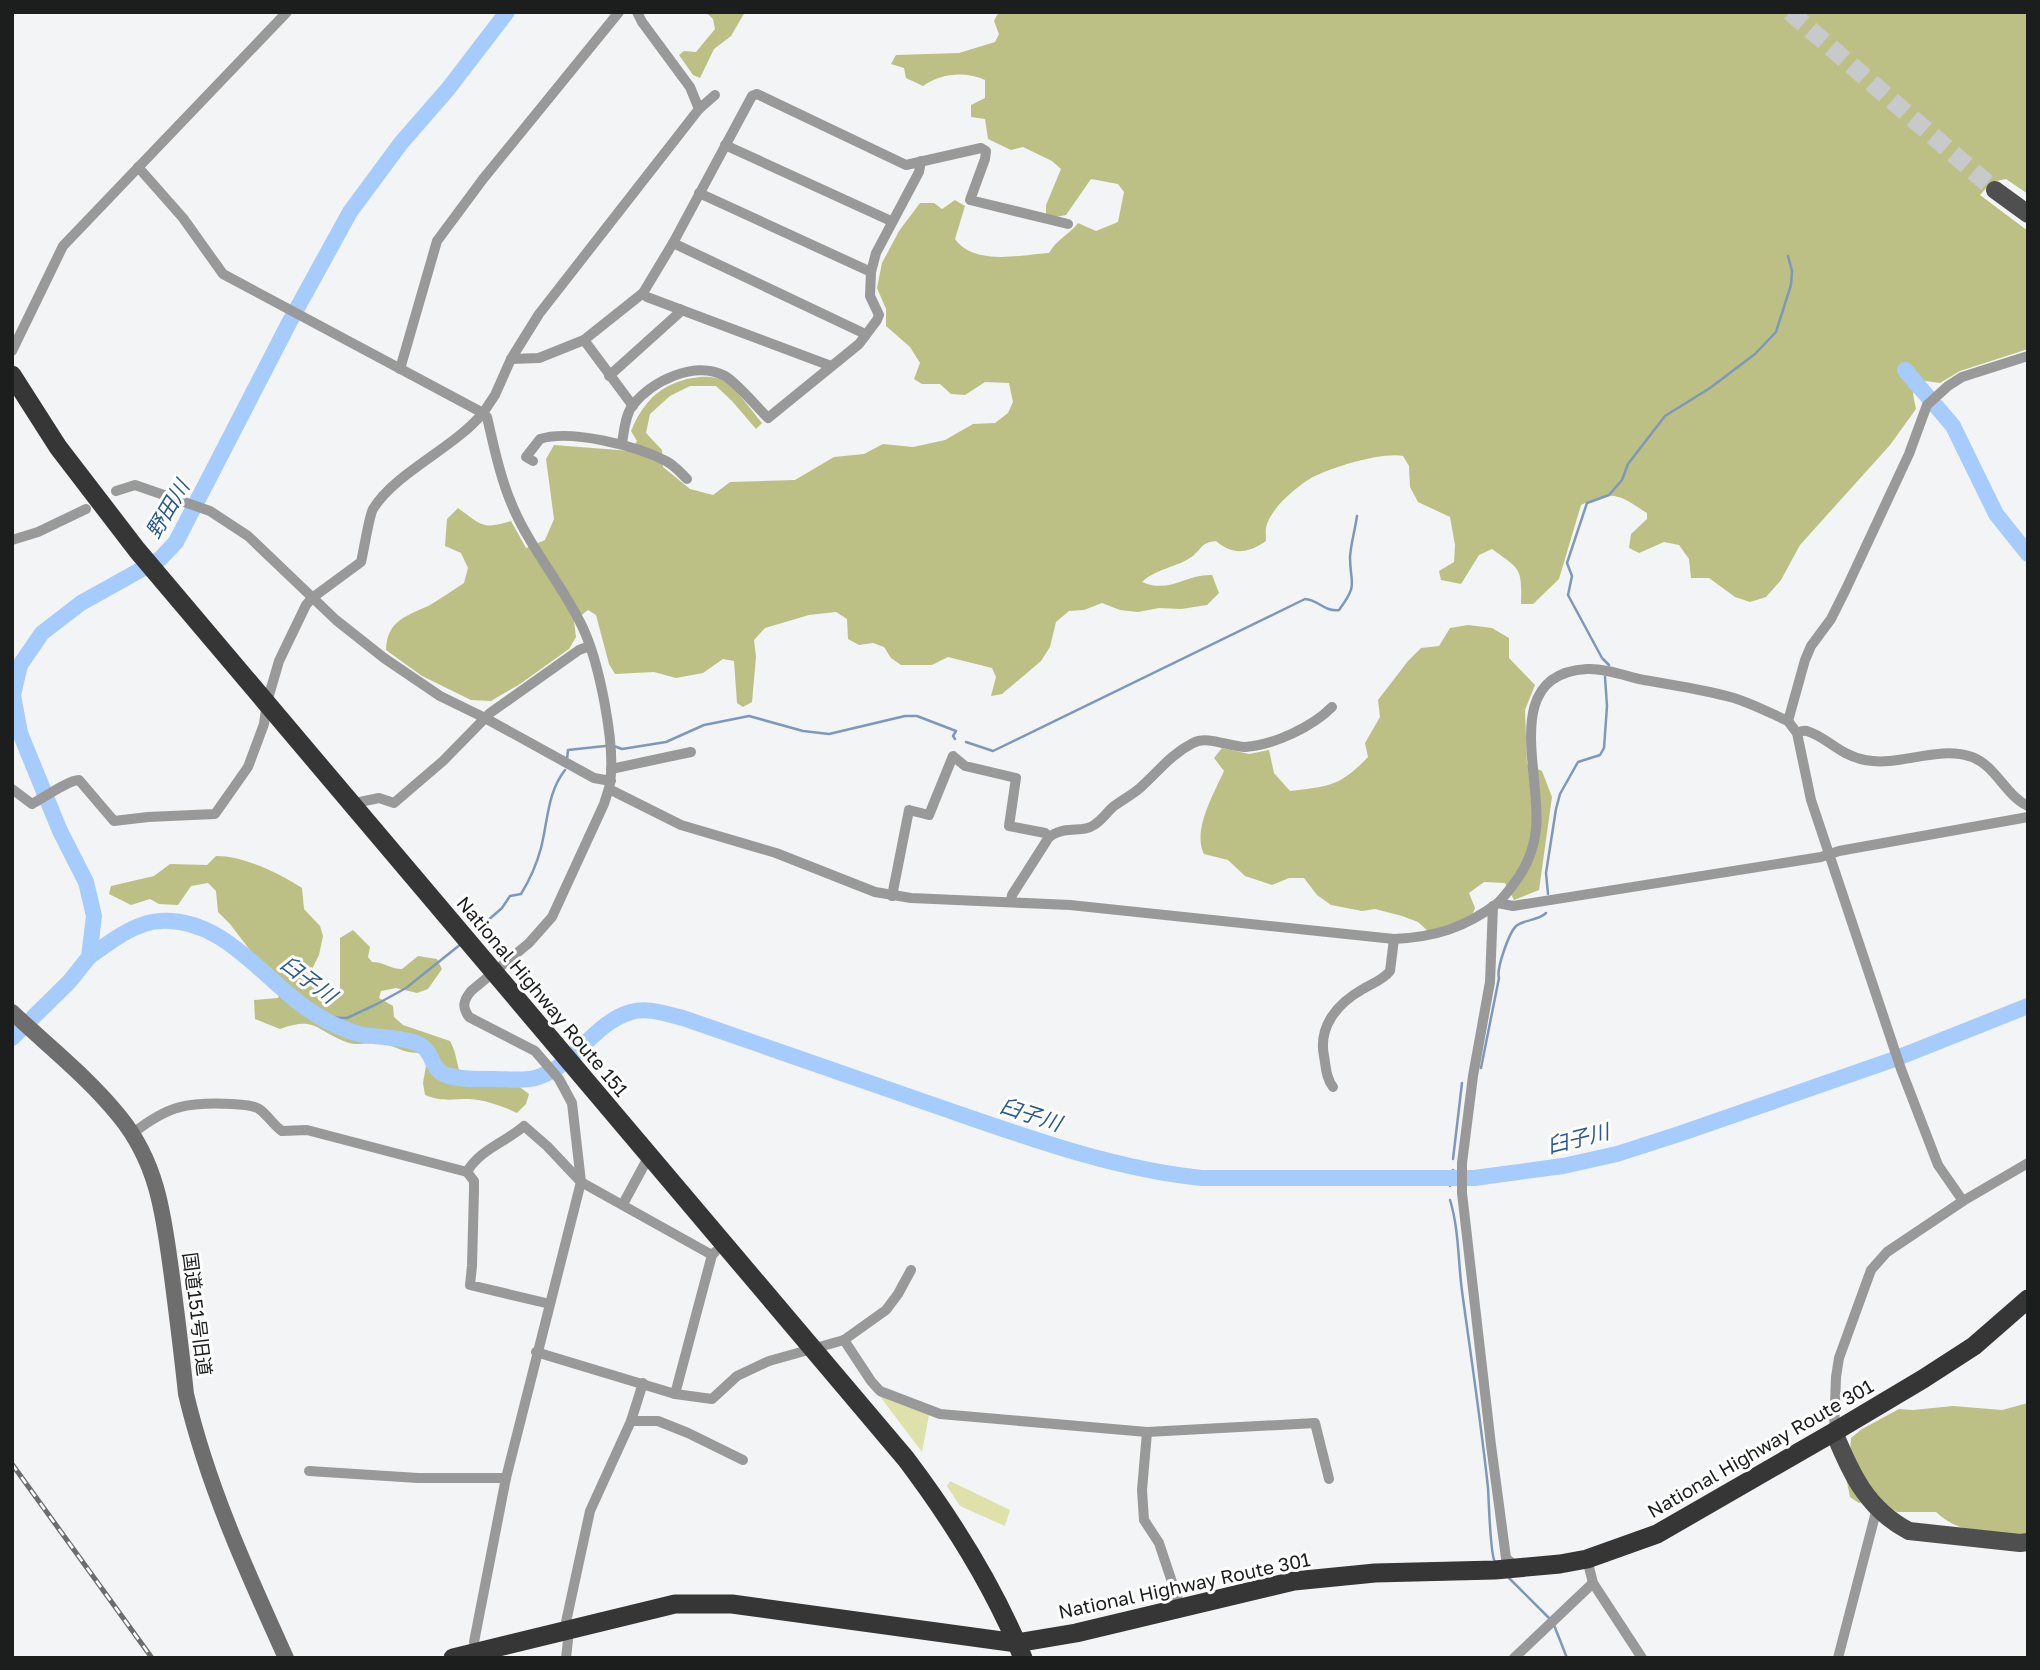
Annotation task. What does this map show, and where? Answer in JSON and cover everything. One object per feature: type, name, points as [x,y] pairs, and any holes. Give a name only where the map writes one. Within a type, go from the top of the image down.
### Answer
[{"type":"highway","name":"National Highway Route 151","points":[[12,374],[58,447],[137,550],[494,972],[552,1056],[581,1076],[649,1156],[718,1250],[841,1380],[940,1504],[995,1597],[1020,1650]]},
{"type":"highway","name":"National Highway Route 301","points":[[453,1658],[476,1655],[657,1607],[703,1602],[923,1632],[1020,1650],[1076,1633],[1294,1581],[1337,1575],[1506,1569],[1587,1559],[1657,1534],[1834,1432],[1974,1346],[2028,1299]]},
{"type":"main road","points":[[1995,190],[2028,214]]},
{"type":"main road","points":[[1834,1432],[1852,1477],[1877,1508],[1898,1526],[1909,1531],[2028,1542]]},
{"type":"street","points":[[12,351],[63,246],[287,12]]},
{"type":"street","points":[[400,369],[437,241],[619,12]]},
{"type":"street","points":[[637,12],[691,88],[699,109]]},
{"type":"street","points":[[511,359],[539,358],[584,340],[643,293],[752,96],[757,94],[906,165],[981,148],[986,151],[985,159],[970,200],[1069,224]]},
{"type":"street","points":[[12,789],[28,803],[34,803],[72,780],[79,780],[114,821],[215,814],[248,768],[264,724],[267,702],[279,661],[306,605],[360,562],[372,510],[392,488],[464,433],[483,413],[495,395],[511,359],[539,314],[699,109],[715,95]]},
{"type":"street","points":[[725,145],[891,221]]},
{"type":"street","points":[[622,443],[633,406],[654,386],[667,379],[702,369],[724,375],[768,418],[865,336],[878,315],[871,300],[871,272],[880,243],[919,172],[921,161]]},
{"type":"street","points":[[138,167],[183,218],[223,274],[487,417],[512,505],[582,625],[590,646],[604,708],[611,769],[610,785],[551,917],[529,943],[471,991],[464,1000],[464,1010],[469,1017],[552,1056],[559,1079],[572,1103],[581,1182],[506,1478],[474,1642],[476,1655]]},
{"type":"street","points":[[699,193],[871,272]]},
{"type":"street","points":[[673,243],[865,336]]},
{"type":"street","points":[[643,293],[831,366]]},
{"type":"street","points":[[609,376],[680,309]]},
{"type":"street","points":[[584,340],[633,406]]},
{"type":"street","points":[[1788,721],[1811,646],[1831,619],[1846,589],[1909,454],[1927,405],[1962,377],[2028,356]]},
{"type":"street","points":[[533,461],[526,457],[540,439],[545,437],[592,438],[622,443],[666,461],[687,479]]},
{"type":"street","points":[[117,491],[135,485],[204,508],[248,536],[312,598],[384,658],[440,696],[681,825],[776,853],[875,892],[892,896],[1011,901],[1165,914],[1394,939],[1437,933],[1473,921],[1495,905],[1517,881],[1526,866],[1533,848],[1536,828],[1533,707],[1539,694],[1552,680],[1568,671],[1590,668],[1732,698],[1788,721],[1797,733],[1811,800],[1894,1048],[1938,1165],[1964,1201]]},
{"type":"street","points":[[12,540],[86,509]]},
{"type":"street","points":[[350,804],[379,798],[394,803],[443,761],[485,718],[579,650],[590,646]]},
{"type":"street","points":[[1011,901],[1012,895],[1049,836],[1068,828],[1086,829],[1095,825],[1113,807],[1139,789],[1169,758],[1195,741],[1245,747],[1268,742],[1302,728],[1332,707]]},
{"type":"street","points":[[1797,733],[1802,730],[1809,732],[1836,750],[1865,760],[1880,762],[1940,754],[1973,758],[1991,769],[2011,792],[2028,806]]},
{"type":"street","points":[[611,769],[691,751]]},
{"type":"street","points":[[892,896],[909,810],[929,815],[953,756],[965,766],[1016,778],[1009,826],[1049,836]]},
{"type":"street","points":[[1495,905],[1513,906],[1830,855],[1839,851],[2028,817]]},
{"type":"street","points":[[1495,905],[1490,982],[1473,1076],[1462,1189],[1506,1569]]},
{"type":"street","points":[[1333,1087],[1327,1080],[1323,1052],[1328,1020],[1354,994],[1379,981],[1390,971],[1394,939]]},
{"type":"street","name":"国道151号旧道","points":[[13,1013],[121,1117],[132,1134],[159,1192],[186,1394],[200,1445],[237,1549],[286,1658]]},
{"type":"street","points":[[132,1134],[155,1119],[191,1103],[246,1105],[260,1109],[282,1131],[307,1130],[467,1172],[474,1181],[470,1285],[550,1304]]},
{"type":"street","points":[[467,1172],[490,1148],[524,1126],[581,1182],[718,1250],[675,1394]]},
{"type":"street","points":[[623,1205],[649,1156]]},
{"type":"street","points":[[1834,1432],[1839,1359],[1871,1270],[1887,1252],[2028,1163]]},
{"type":"street","points":[[536,1352],[675,1394],[712,1399],[737,1376],[769,1361],[844,1340],[886,1310],[911,1270]]},
{"type":"street","points":[[844,1340],[880,1391],[940,1414],[1147,1432],[1315,1423],[1329,1479]]},
{"type":"street","points":[[566,1658],[566,1631],[590,1511],[631,1421],[643,1383]]},
{"type":"street","points":[[631,1421],[658,1421],[743,1460]]},
{"type":"street","points":[[1147,1432],[1142,1490],[1144,1520],[1159,1543],[1181,1609]]},
{"type":"street","points":[[309,1471],[418,1478],[506,1478]]},
{"type":"street","points":[[1838,1658],[1877,1508]]},
{"type":"street","points":[[1587,1559],[1592,1583],[1642,1658]]},
{"type":"street","points":[[1514,1658],[1592,1583]]},
{"type":"green space","points":[[706,12],[745,12],[731,36],[714,49],[700,78],[693,75],[679,55],[684,51],[696,52],[715,29],[713,19]]},
{"type":"green space","points":[[1002,12],[2028,12],[2028,194],[2006,179],[1992,182],[1980,195],[2028,231],[2028,349],[1960,371],[1940,383],[1918,380],[1913,394],[1916,409],[1890,445],[1800,545],[1781,580],[1766,597],[1750,602],[1735,597],[1709,578],[1691,578],[1689,559],[1679,545],[1664,542],[1639,553],[1629,548],[1631,534],[1647,519],[1647,513],[1615,496],[1601,497],[1581,505],[1559,579],[1533,604],[1521,604],[1518,571],[1492,549],[1479,555],[1461,584],[1441,580],[1439,571],[1454,562],[1455,545],[1450,517],[1418,502],[1410,487],[1409,466],[1403,456],[1394,455],[1355,462],[1308,480],[1274,511],[1266,526],[1266,541],[1260,545],[1235,551],[1216,541],[1207,543],[1187,560],[1142,582],[1161,586],[1212,575],[1219,593],[1207,605],[1138,612],[1120,610],[1102,603],[1084,610],[1069,611],[1056,622],[1050,647],[1041,661],[1002,694],[991,696],[996,677],[992,668],[948,657],[932,665],[901,665],[891,658],[884,647],[873,643],[859,645],[848,639],[847,619],[836,612],[809,615],[765,628],[754,640],[756,657],[752,702],[743,707],[737,703],[734,661],[723,659],[703,673],[676,678],[654,672],[615,674],[609,664],[596,615],[588,610],[574,621],[576,637],[569,649],[491,701],[471,700],[422,676],[386,650],[390,631],[400,620],[464,583],[468,568],[461,553],[445,546],[447,519],[458,508],[483,524],[494,525],[511,521],[526,548],[545,540],[554,519],[546,459],[554,445],[631,451],[637,441],[631,431],[643,409],[657,393],[676,382],[703,377],[723,380],[736,391],[762,423],[756,429],[716,386],[690,386],[670,396],[650,414],[646,433],[662,450],[663,467],[690,489],[713,495],[730,482],[795,480],[834,457],[864,454],[883,444],[913,447],[945,440],[973,424],[995,423],[1008,413],[1013,402],[1009,383],[985,382],[965,395],[951,394],[940,384],[922,384],[914,379],[920,363],[910,347],[886,326],[886,309],[877,288],[882,263],[899,231],[920,203],[934,203],[942,209],[955,200],[965,206],[955,239],[963,247],[985,256],[1012,257],[1049,253],[1078,223],[1096,231],[1118,222],[1124,192],[1118,184],[1091,179],[1066,215],[1056,217],[1046,214],[1046,205],[1061,169],[1052,161],[1023,147],[1011,150],[988,139],[985,119],[971,117],[971,105],[985,98],[985,80],[970,75],[954,75],[938,78],[923,86],[906,78],[904,68],[891,64],[896,55],[959,53],[995,42],[999,34],[994,21]]},
{"type":"green space","points":[[1468,625],[1492,628],[1509,638],[1509,658],[1535,685],[1525,710],[1527,764],[1542,771],[1552,797],[1539,890],[1514,900],[1505,883],[1484,882],[1469,893],[1475,908],[1471,918],[1429,932],[1418,922],[1402,916],[1375,909],[1362,911],[1331,905],[1317,895],[1304,878],[1289,878],[1272,885],[1245,876],[1228,860],[1204,854],[1201,845],[1202,823],[1224,771],[1214,758],[1222,748],[1249,754],[1269,750],[1274,773],[1290,791],[1325,786],[1341,780],[1368,757],[1365,743],[1380,717],[1378,700],[1408,661],[1421,648],[1439,646],[1450,628]]},
{"type":"green space","points":[[216,856],[261,866],[302,888],[304,909],[320,926],[323,936],[313,967],[313,985],[331,1000],[340,991],[340,938],[353,930],[370,947],[368,957],[372,962],[402,969],[418,956],[437,959],[442,969],[428,989],[417,993],[396,988],[381,991],[379,998],[393,1006],[394,1017],[403,1025],[450,1041],[464,1082],[517,1085],[529,1094],[526,1104],[517,1113],[482,1101],[431,1097],[425,1095],[423,1083],[427,1060],[421,1053],[379,1043],[351,1043],[309,1024],[280,1029],[255,1019],[254,1000],[278,998],[283,985],[263,967],[218,912],[216,891],[208,883],[191,886],[178,905],[159,904],[150,899],[131,905],[109,894],[111,886],[154,876],[170,864],[207,865]]},
{"type":"green space","points":[[879,1395],[929,1415],[922,1452]]},
{"type":"green space","points":[[2028,1403],[2028,1534],[2004,1535],[1967,1530],[1936,1512],[1897,1512],[1873,1497],[1859,1503],[1850,1497],[1847,1482],[1854,1468],[1850,1453],[1851,1438],[1899,1409],[1953,1406],[2002,1410]]},
{"type":"green space","points":[[950,1481],[1010,1510],[1005,1526],[960,1506],[947,1486]]},
{"type":"waterway","name":"野田川","points":[[12,1038],[69,982],[89,957],[94,916],[86,882],[60,831],[20,733],[13,695],[20,665],[42,633],[81,603],[160,559],[176,542],[289,323],[350,212],[401,143],[448,89],[507,12]]},
{"type":"waterway","points":[[1609,665],[1602,658],[1568,595],[1572,576],[1567,563],[1587,503],[1609,495],[1622,480],[1628,464],[1665,416],[1710,388],[1755,354],[1776,332],[1791,285],[1792,271],[1788,256]]},
{"type":"waterway","points":[[1905,370],[1928,397]]},
{"type":"waterway","points":[[1936,406],[1953,426],[1996,514],[2028,554]]},
{"type":"waterway","points":[[966,742],[993,751],[1305,599],[1329,609],[1339,610],[1352,584],[1350,557],[1357,516]]},
{"type":"waterway","points":[[1548,894],[1546,873],[1560,794],[1578,762],[1600,755],[1604,748],[1607,706],[1605,677]]},
{"type":"waterway","points":[[614,746],[622,749],[666,742],[704,725],[749,716],[803,731],[829,734],[905,716],[917,716],[956,731],[953,736],[955,739]]},
{"type":"waterway","points":[[567,759],[568,750],[605,746]]},
{"type":"waterway","points":[[486,922],[502,908],[510,896],[521,894],[527,883],[541,848],[551,798],[565,770]]},
{"type":"waterway","points":[[1481,1068],[1499,967],[1507,943],[1516,926],[1546,913]]},
{"type":"waterway","name":"臼子川","points":[[89,957],[123,934],[151,922],[184,923],[206,930],[246,956],[282,989],[324,1020],[359,1034],[416,1043],[426,1050],[437,1069],[452,1077],[518,1080],[536,1078],[565,1062],[618,1017],[644,1010],[657,1012],[683,1018],[1072,1151],[1137,1168],[1202,1178],[1474,1178],[1563,1166],[1617,1154],[1679,1134],[1892,1060],[2028,1006]]},
{"type":"waterway","points":[[319,1017],[347,1018],[377,1004],[406,988],[461,944]]},
{"type":"waterway","points":[[1453,1159],[1462,1083]]},
{"type":"waterway","name":"臼子川","points":[[1450,1186],[1453,1170]]},
{"type":"waterway","points":[[1450,1200],[1457,1234],[1495,1562]]},
{"type":"waterway","points":[[1508,1577],[1551,1620]]},
{"type":"waterway","points":[[1554,1625],[1567,1658]]},
{"type":"tunnel","points":[[1790,12],[1995,190]]},
{"type":"railway","points":[[12,1464],[152,1658]]}]
